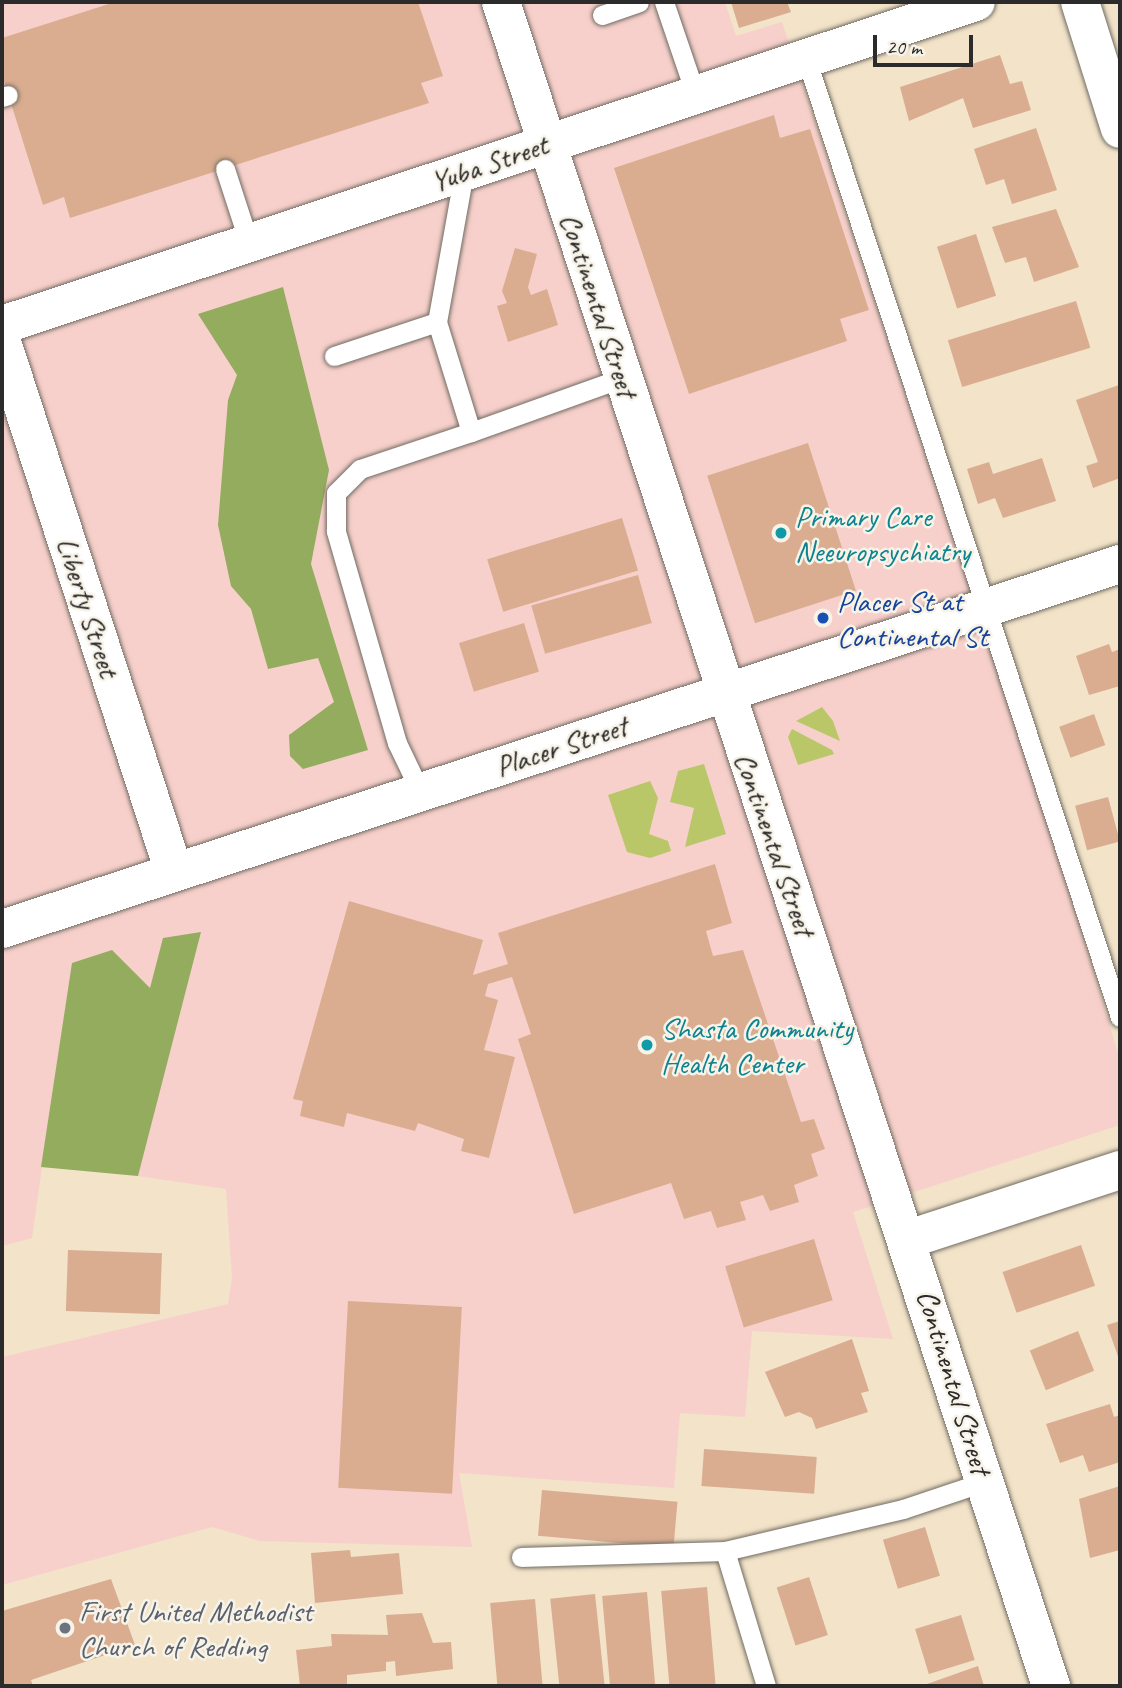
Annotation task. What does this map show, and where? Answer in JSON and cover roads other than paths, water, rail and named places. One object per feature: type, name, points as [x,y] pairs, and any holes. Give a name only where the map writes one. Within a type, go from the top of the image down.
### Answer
[{"type":"street","name":"Continental Street","points":[[501,2],[724,693],[909,1239],[1051,1686]]},
{"type":"street","name":"Yuba Street","points":[[2,325],[976,2]]},
{"type":"street","points":[[1080,2],[1120,129]]},
{"type":"street","name":"Liberty Street","points":[[2,342],[174,872]]},
{"type":"street","name":"Placer Street","points":[[2,929],[1120,564]]},
{"type":"street","points":[[909,1239],[1120,1170]]},
{"type":"lane","points":[[602,15],[639,2]]},
{"type":"lane","points":[[664,2],[695,93]]},
{"type":"lane","points":[[806,58],[1120,1017]]},
{"type":"lane","points":[[225,169],[249,243]]},
{"type":"lane","points":[[464,172],[437,322],[471,432]]},
{"type":"lane","points":[[334,356],[437,322]]},
{"type":"lane","points":[[420,791],[397,743],[340,545],[336,493],[360,469],[622,378]]},
{"type":"lane","points":[[521,1557],[726,1551],[903,1509],[986,1481]]},
{"type":"lane","points":[[726,1551],[766,1686]]},
{"type":"place","name":"Primary Care Neeuropsychiatry","points":[[781,533]]},
{"type":"place","name":"Placer St at Continental St","points":[[823,618]]},
{"type":"place","name":"Shasta Community Health Center","points":[[647,1045]]},
{"type":"place","name":"First United Methodist Church of Redding","points":[[65,1628]]}]
